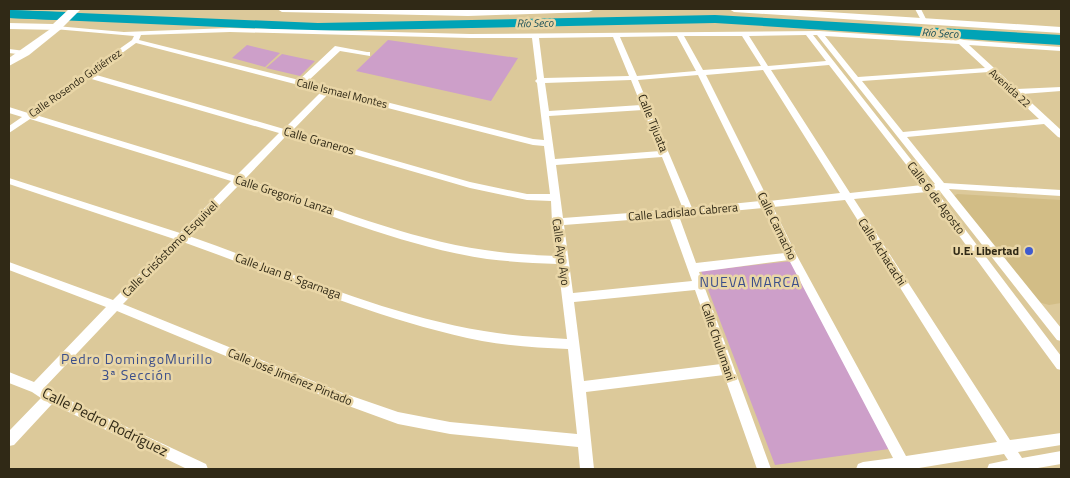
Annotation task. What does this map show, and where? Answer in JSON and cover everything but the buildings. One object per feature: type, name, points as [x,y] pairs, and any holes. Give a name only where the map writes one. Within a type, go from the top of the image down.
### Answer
[{"type":"main road","points":[[282,9],[468,13],[588,9]]},
{"type":"main road","points":[[734,9],[1061,30]]},
{"type":"main road","points":[[9,26],[59,24],[73,10]]},
{"type":"street","points":[[918,9],[924,21]]},
{"type":"street","points":[[9,64],[59,24],[137,37],[230,30],[470,36],[819,33],[1061,49]]},
{"type":"street","name":"Calle 6 de Agosto","points":[[808,33],[929,188],[1061,365]]},
{"type":"street","name":"Calle 6 de Agosto","points":[[819,33],[1061,336]]},
{"type":"street","name":"Calle Camacho","points":[[679,34],[701,73],[792,256],[904,466]]},
{"type":"street","name":"Calle Achacachi","points":[[744,34],[1020,467]]},
{"type":"street","name":"Calle Tijuata","points":[[616,35],[689,212]]},
{"type":"street","name":"Calle Ayo Ayo","points":[[535,36],[587,469]]},
{"type":"street","name":"Calle Rosendo Gutiérrez","points":[[9,130],[137,37]]},
{"type":"street","name":"Calle Ismael Montes","points":[[137,37],[328,90],[533,142],[548,143]]},
{"type":"street","name":"Avenida 22","points":[[960,41],[1061,135]]},
{"type":"street","points":[[301,83],[338,48],[367,54]]},
{"type":"street","points":[[9,51],[25,53]]},
{"type":"street","points":[[539,81],[635,78],[831,64]]},
{"type":"street","points":[[856,79],[990,70]]},
{"type":"street","name":"Calle Graneros","points":[[87,75],[470,185],[528,197],[554,198]]},
{"type":"street","points":[[1014,92],[1061,89]]},
{"type":"street","name":"Calle Crisóstomo Esquivel","points":[[36,388],[115,305],[328,90]]},
{"type":"street","points":[[544,114],[646,107]]},
{"type":"street","name":"Calle Gregorio Lanza","points":[[9,110],[238,180],[404,235],[462,250],[506,257],[562,260]]},
{"type":"street","points":[[900,135],[1046,121]]},
{"type":"street","points":[[550,162],[665,154]]},
{"type":"street","name":"Calle Juan B. Sgarnaga","points":[[9,181],[182,237],[394,315],[453,330],[495,338],[552,344],[573,344]]},
{"type":"street","name":"Calle Ladislao Cabrera","points":[[557,222],[673,214],[848,198],[942,187],[1014,189],[1061,193]]},
{"type":"street","name":"Calle Chulumani","points":[[673,214],[726,369],[764,469]]},
{"type":"street","points":[[693,268],[792,256]]},
{"type":"street","name":"Calle José Jiménez Pintado","points":[[9,266],[115,305],[338,397],[398,418],[450,428],[584,440]]},
{"type":"street","points":[[567,298],[698,285]]},
{"type":"street","points":[[578,387],[726,369]]},
{"type":"street","name":"Calle Pedro Rodríguez","points":[[9,377],[36,388],[50,397],[201,469]]},
{"type":"street","points":[[9,440],[50,397]]},
{"type":"street","points":[[863,469],[904,466],[1061,440]]},
{"type":"street","points":[[994,469],[1020,467],[1061,458]]},
{"type":"shaded area","points":[[388,40],[518,58],[491,101],[356,71]]},
{"type":"shaded area","points":[[247,45],[280,53],[265,67],[232,58]]},
{"type":"shaded area","points":[[282,54],[315,61],[300,76],[266,68]]},
{"type":"shaded area","name":"U.E. Libertad","points":[[957,194],[1061,200],[1061,303],[1049,305],[1038,302],[953,197]]},
{"type":"shaded area","points":[[792,261],[889,449],[775,465],[701,271]]},
{"type":"water","points":[[9,10],[66,12],[59,20],[9,18]]},
{"type":"waterway","name":"Río Seco","points":[[9,14],[318,27],[715,19],[1061,40]]},
{"type":"place","name":"U.E. Libertad","points":[[1029,251]]},
{"type":"district","name":"NUEVA MARCA","points":[[750,282]]},
{"type":"district","name":"Pedro DomingoMurillo 3ª Sección","points":[[137,368]]}]
